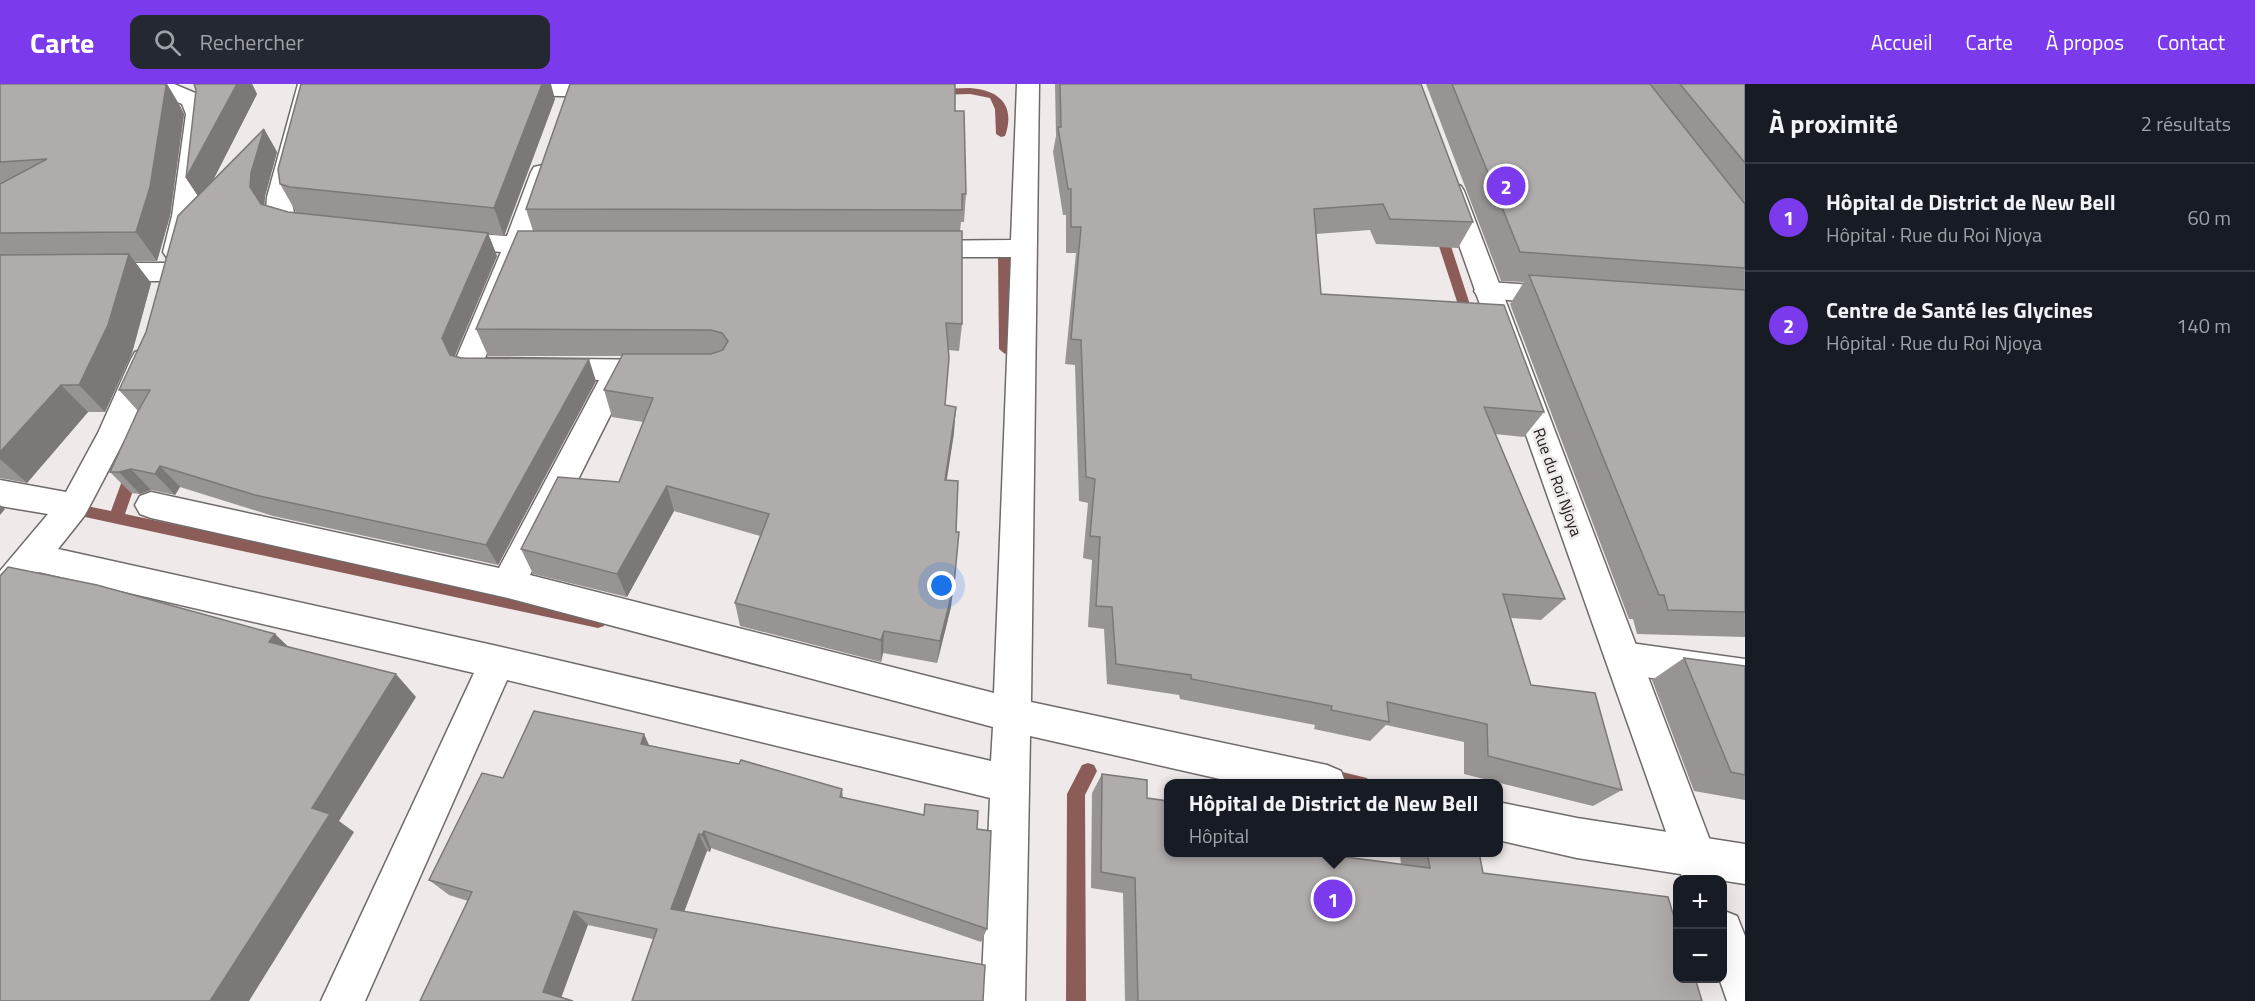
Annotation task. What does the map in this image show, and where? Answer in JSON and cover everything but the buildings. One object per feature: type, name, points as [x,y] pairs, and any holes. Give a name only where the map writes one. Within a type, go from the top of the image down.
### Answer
[{"type":"street","points":[[70,272],[168,283],[185,216],[197,114],[192,100],[156,84]]},
{"type":"street","points":[[309,84],[279,197],[279,210],[284,219],[302,225],[338,229]]},
{"type":"street","points":[[1003,1001],[1028,84]]},
{"type":"street","points":[[493,88],[568,102],[631,89]]},
{"type":"street","points":[[552,147],[516,247],[469,361],[472,368],[684,370]]},
{"type":"street","name":"Rue du Roi Njoya","points":[[1443,166],[1700,869]]},
{"type":"street","points":[[421,237],[516,247],[578,249]]},
{"type":"street","points":[[895,249],[1024,248]]},
{"type":"street","points":[[1488,291],[1582,297]]},
{"type":"street","points":[[0,596],[74,506],[113,433],[148,354],[154,333]]},
{"type":"street","points":[[508,584],[619,370]]},
{"type":"street","points":[[0,493],[74,506]]},
{"type":"street","points":[[151,505],[508,584],[1012,715],[1308,779]]},
{"type":"street","points":[[33,557],[497,662],[1009,784]]},
{"type":"street","points":[[1623,658],[1745,675]]},
{"type":"street","points":[[343,1001],[497,662]]},
{"type":"street","points":[[1503,822],[1578,838],[1700,869],[1745,864]]},
{"type":"street","points":[[1727,944],[1745,991]]},
{"type":"waterway","points":[[935,92],[979,92],[994,96],[1001,109],[1001,134]]},
{"type":"waterway","points":[[1442,237],[1469,320]]},
{"type":"waterway","points":[[1004,253],[1005,349]]},
{"type":"waterway","points":[[116,518],[133,470]]},
{"type":"waterway","points":[[67,508],[598,621]]},
{"type":"waterway","points":[[1076,1001],[1076,794],[1088,771]]},
{"type":"waterway","points":[[1326,776],[1339,779]]},
{"type":"place","name":"Centre de Santé les Glycines","points":[[1506,186]]},
{"type":"place","name":"Hôpital de District de New Bell","points":[[1333,899]]}]
